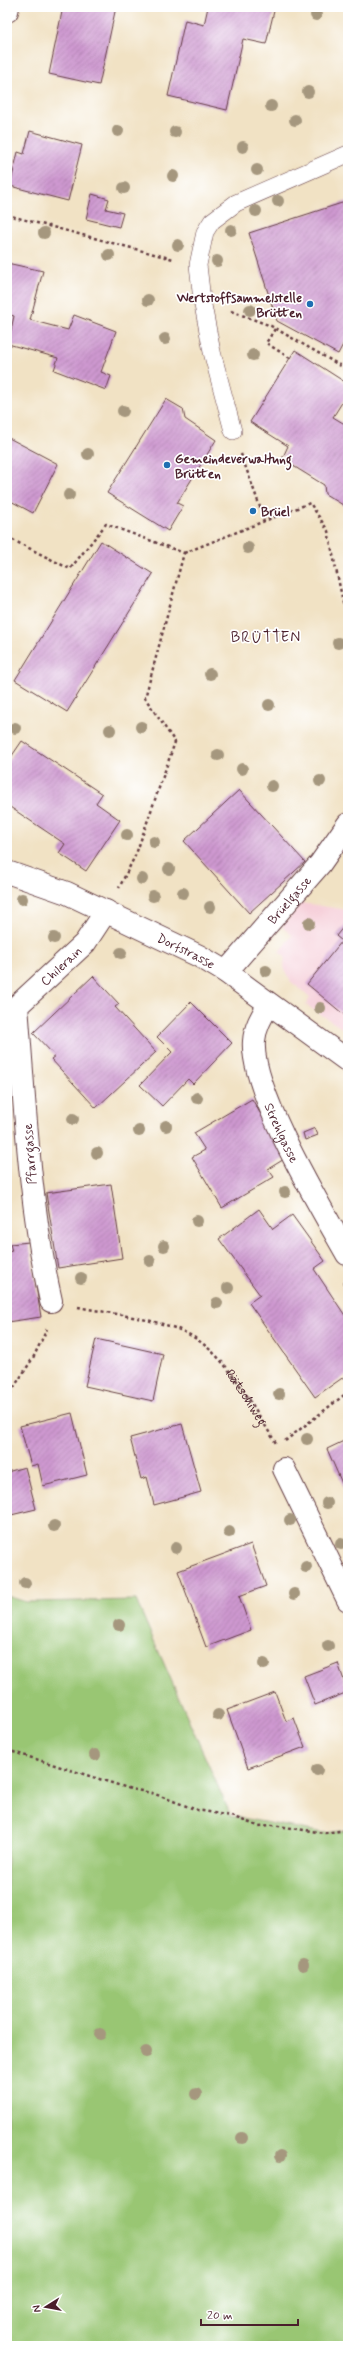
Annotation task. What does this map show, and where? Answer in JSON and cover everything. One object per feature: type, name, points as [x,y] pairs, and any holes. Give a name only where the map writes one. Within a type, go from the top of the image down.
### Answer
[{"type":"street","points":[[7,11],[8,7]]},
{"type":"street","name":"Brüelgasse","points":[[226,972],[320,864],[348,824]]},
{"type":"street","name":"Dorfstrasse","points":[[7,872],[110,903],[176,944],[226,972],[348,1061]]},
{"type":"street","name":"Chilerain","points":[[12,1008],[85,943],[110,903]]},
{"type":"street","name":"Strehlgasse","points":[[269,1004],[259,1022],[254,1040],[258,1075],[300,1169],[346,1254]]},
{"type":"street","name":"Pfarrgasse","points":[[12,1008],[34,1213],[51,1301]]},
{"type":"street","points":[[284,1469],[348,1600]]},
{"type":"lane","points":[[233,431],[212,352],[202,300],[198,265],[205,232],[212,221],[223,211],[248,197],[348,154]]},
{"type":"path","points":[[7,215],[198,265]]},
{"type":"path","points":[[202,300],[275,329],[348,370]]},
{"type":"path","points":[[275,329],[266,342],[290,358]]},
{"type":"path","points":[[233,431],[265,521]]},
{"type":"path","points":[[7,537],[70,568],[106,524],[184,553],[310,503],[328,532],[340,589],[348,616]]},
{"type":"path","points":[[110,903],[133,861],[175,742],[145,698],[184,553]]},
{"type":"path","name":"Rätschiweg","points":[[51,1301],[170,1327],[193,1337],[222,1362],[278,1446],[285,1460],[284,1469]]},
{"type":"path","points":[[7,1398],[33,1358],[48,1329]]},
{"type":"path","points":[[278,1446],[348,1392]]},
{"type":"path","points":[[7,1750],[131,1789],[152,1793],[197,1810],[231,1816],[258,1826],[272,1825],[324,1833],[348,1830]]},
{"type":"shaded area","points":[[301,903],[348,910],[348,1032],[306,1005],[310,997],[291,982],[284,967],[285,956],[279,952],[292,935],[282,927]]},
{"type":"green space","points":[[7,1596],[26,1602],[136,1600],[231,1816],[324,1833],[348,1830],[348,2346],[7,2346]]},
{"type":"building","points":[[63,7],[116,7],[99,85],[49,74]]},
{"type":"building","points":[[208,7],[275,7],[266,44],[243,39],[227,110],[168,96],[185,20],[204,25]]},
{"type":"building","points":[[30,131],[82,145],[68,201],[10,186],[18,152],[24,154]]},
{"type":"building","points":[[92,194],[109,199],[106,209],[123,213],[119,227],[86,219]]},
{"type":"building","points":[[348,201],[348,335],[338,354],[277,321],[249,233]]},
{"type":"building","points":[[7,263],[43,271],[30,320],[68,330],[74,315],[116,331],[101,372],[111,376],[106,390],[54,370],[58,358],[8,344],[14,316],[7,314]]},
{"type":"building","points":[[295,350],[348,384],[348,393],[333,417],[348,426],[348,508],[325,494],[324,485],[282,459],[288,446],[250,422]]},
{"type":"building","points":[[166,399],[183,409],[185,419],[216,440],[177,503],[183,506],[168,531],[107,493]]},
{"type":"building","points":[[7,437],[58,464],[33,513],[7,499]]},
{"type":"building","points":[[101,541],[153,574],[67,712],[15,680]]},
{"type":"building","points":[[22,741],[102,794],[96,803],[120,820],[86,871],[59,853],[65,844],[7,805],[7,763]]},
{"type":"building","points":[[239,790],[305,862],[249,913],[184,841]]},
{"type":"building","points":[[348,840],[348,857],[339,850]]},
{"type":"building","points":[[348,921],[348,1018],[307,984],[342,941],[336,936]]},
{"type":"building","points":[[93,976],[119,1004],[115,1007],[156,1052],[96,1108],[51,1059],[55,1056],[33,1033]]},
{"type":"building","points":[[191,1002],[232,1043],[193,1084],[188,1079],[162,1106],[140,1085],[172,1052],[157,1037]]},
{"type":"building","points":[[252,1099],[286,1158],[268,1169],[274,1177],[222,1208],[192,1157],[205,1150],[194,1133]]},
{"type":"building","points":[[315,1128],[318,1135],[305,1140],[303,1133]]},
{"type":"building","points":[[111,1184],[122,1258],[58,1268],[46,1193]]},
{"type":"building","points":[[259,1209],[273,1229],[292,1215],[325,1261],[314,1269],[348,1320],[348,1374],[315,1397],[249,1303],[260,1295],[219,1239]]},
{"type":"building","points":[[29,1242],[41,1317],[7,1322],[7,1252],[12,1251],[10,1244]]},
{"type":"building","points":[[96,1339],[163,1354],[153,1401],[85,1386]]},
{"type":"building","points":[[72,1413],[87,1475],[43,1486],[38,1464],[31,1466],[20,1426]]},
{"type":"building","points":[[182,1424],[201,1492],[154,1505],[147,1477],[141,1479],[130,1438]]},
{"type":"building","points":[[348,1439],[348,1497],[327,1449]]},
{"type":"building","points":[[25,1467],[36,1509],[7,1516],[7,1472]]},
{"type":"building","points":[[251,1544],[266,1586],[239,1596],[251,1630],[206,1647],[178,1571]]},
{"type":"building","points":[[338,1663],[348,1692],[315,1705],[304,1676]]},
{"type":"building","points":[[275,1692],[286,1721],[294,1718],[305,1747],[248,1768],[227,1710]]},
{"type":"place","name":"Wertstoffsammelstelle Brütten","points":[[310,304]]},
{"type":"place","name":"Gemeindeverwaltung Brütten","points":[[167,465]]},
{"type":"place","name":"Brüel","points":[[253,511]]},
{"type":"district","name":"BRÜTTEN","points":[[266,637]]}]
